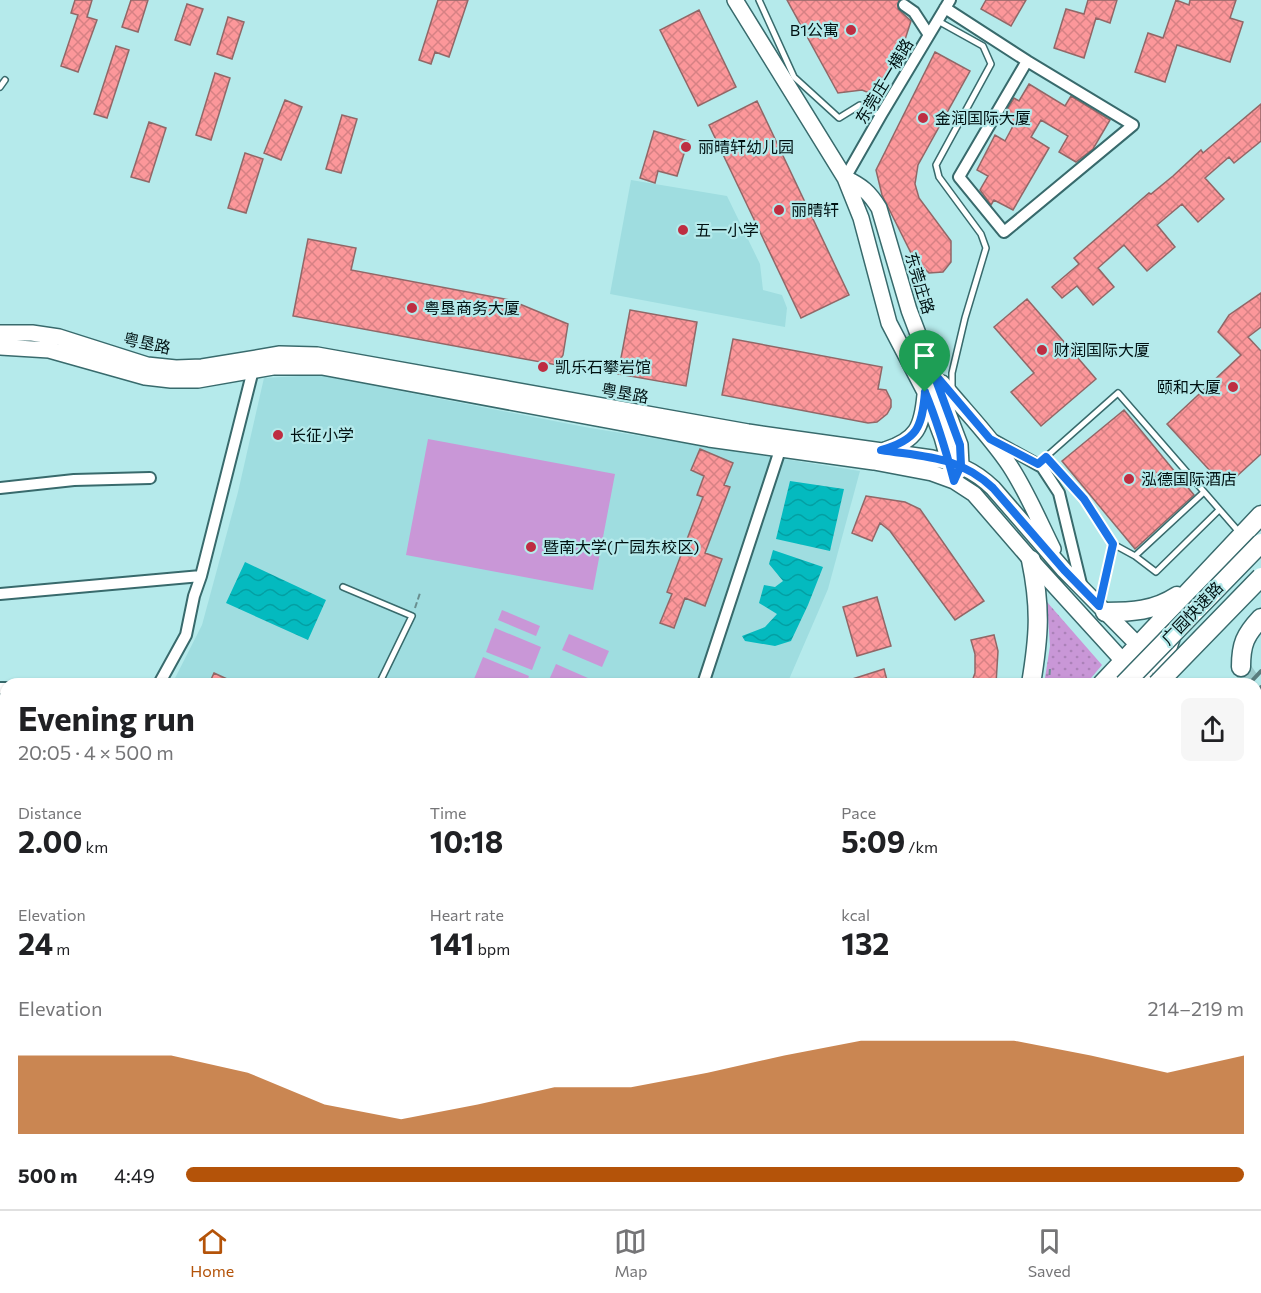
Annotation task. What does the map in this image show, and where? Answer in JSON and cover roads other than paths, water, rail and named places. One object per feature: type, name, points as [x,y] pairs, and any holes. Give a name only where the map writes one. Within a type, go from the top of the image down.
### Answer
[{"type":"highway","points":[[1107,678],[1261,515]]},
{"type":"highway","points":[[1245,533],[1237,557],[1238,572],[1243,579],[1261,586]]},
{"type":"highway","name":"广园快速路","points":[[1150,678],[1261,543]]},
{"type":"highway","points":[[1031,560],[1038,615],[1038,636],[1031,678]]},
{"type":"highway","name":"广园快速路","points":[[1151,678],[1261,577]]},
{"type":"highway","points":[[1102,609],[1131,612],[1154,608],[1197,584]]},
{"type":"highway","points":[[1149,678],[1197,584]]},
{"type":"highway","points":[[1241,667],[1241,648],[1252,627],[1261,618]]},
{"type":"highway","points":[[1138,645],[1146,678]]},
{"type":"highway","points":[[1123,660],[1143,678]]},
{"type":"main road","name":"东莞庄路","points":[[735,0],[845,178],[861,218],[890,322],[925,392],[955,463]]},
{"type":"main road","name":"东莞庄路","points":[[845,178],[862,186],[879,208],[909,310],[960,445],[955,463]]},
{"type":"main road","name":"粤垦路","points":[[0,333],[32,333],[59,337],[147,365],[176,368],[202,367],[280,354],[317,355],[737,430],[955,463],[980,476],[993,488],[1064,570],[1138,645]]},
{"type":"main road","name":"粤垦路","points":[[0,347],[49,350],[145,377],[171,380],[198,380],[292,366],[322,367],[651,429],[780,450],[874,462],[932,473],[954,481],[974,494],[1123,660]]},
{"type":"main road","points":[[933,372],[1010,466],[1064,570]]},
{"type":"main road","points":[[881,450],[905,441],[915,433],[923,418],[925,392]]},
{"type":"main road","points":[[954,481],[955,463]]},
{"type":"street","name":"东莞庄一横路","points":[[845,178],[880,115],[948,4]]},
{"type":"street","points":[[948,4],[1027,61],[1133,124],[1004,232],[959,177],[1027,61]]},
{"type":"street","points":[[904,5],[914,12],[929,35]]},
{"type":"street","points":[[162,678],[186,635],[194,596],[254,370]]},
{"type":"street","points":[[990,439],[1042,460],[1042,467],[1059,493],[1082,588]]},
{"type":"street","points":[[705,678],[780,450]]},
{"type":"street","points":[[0,488],[74,480],[150,478]]},
{"type":"street","points":[[0,594],[201,576]]},
{"type":"lane","points":[[759,0],[794,77],[839,118],[860,105],[880,115]]},
{"type":"lane","points":[[938,21],[983,46],[991,64],[936,165],[939,177],[981,234],[986,248],[965,318],[952,373],[952,395]]},
{"type":"lane","points":[[0,87],[5,80]]},
{"type":"lane","points":[[1219,510],[1156,572],[1136,556],[1113,544],[1084,499],[1042,460],[1118,393],[1219,510],[1245,533]]},
{"type":"lane","points":[[1136,556],[1204,492]]},
{"type":"lane","points":[[1102,609],[1113,544]]},
{"type":"lane","points":[[343,587],[412,616],[382,678]]},
{"type":"water","points":[[790,481],[844,489],[830,551],[776,539]]},
{"type":"water","points":[[773,550],[823,567],[791,641],[775,646],[745,641],[742,636],[765,627],[777,614],[759,603],[764,585],[775,587],[783,581],[769,564]]},
{"type":"water","points":[[245,562],[326,600],[308,640],[226,603]]},
{"type":"tunnel","points":[[1241,667],[1249,678]]},
{"type":"railway","points":[[1255,678],[1261,671]]},
{"type":"place","name":"B1公寓","points":[[851,30]]},
{"type":"place","name":"金润国际大厦","points":[[923,118]]},
{"type":"place","name":"丽晴轩幼儿园","points":[[686,147]]},
{"type":"place","name":"丽晴轩","points":[[779,210]]},
{"type":"place","name":"五一小学","points":[[683,230]]},
{"type":"place","name":"粤垦商务大厦","points":[[412,308]]},
{"type":"place","name":"财润国际大厦","points":[[1042,350]]},
{"type":"place","name":"凯乐石攀岩馆","points":[[543,367]]},
{"type":"place","name":"颐和大厦","points":[[1233,387]]},
{"type":"place","name":"长征小学","points":[[278,435]]},
{"type":"place","name":"泓德国际酒店","points":[[1129,479]]},
{"type":"place","name":"暨南大学(广园东校区)","points":[[531,547]]}]
